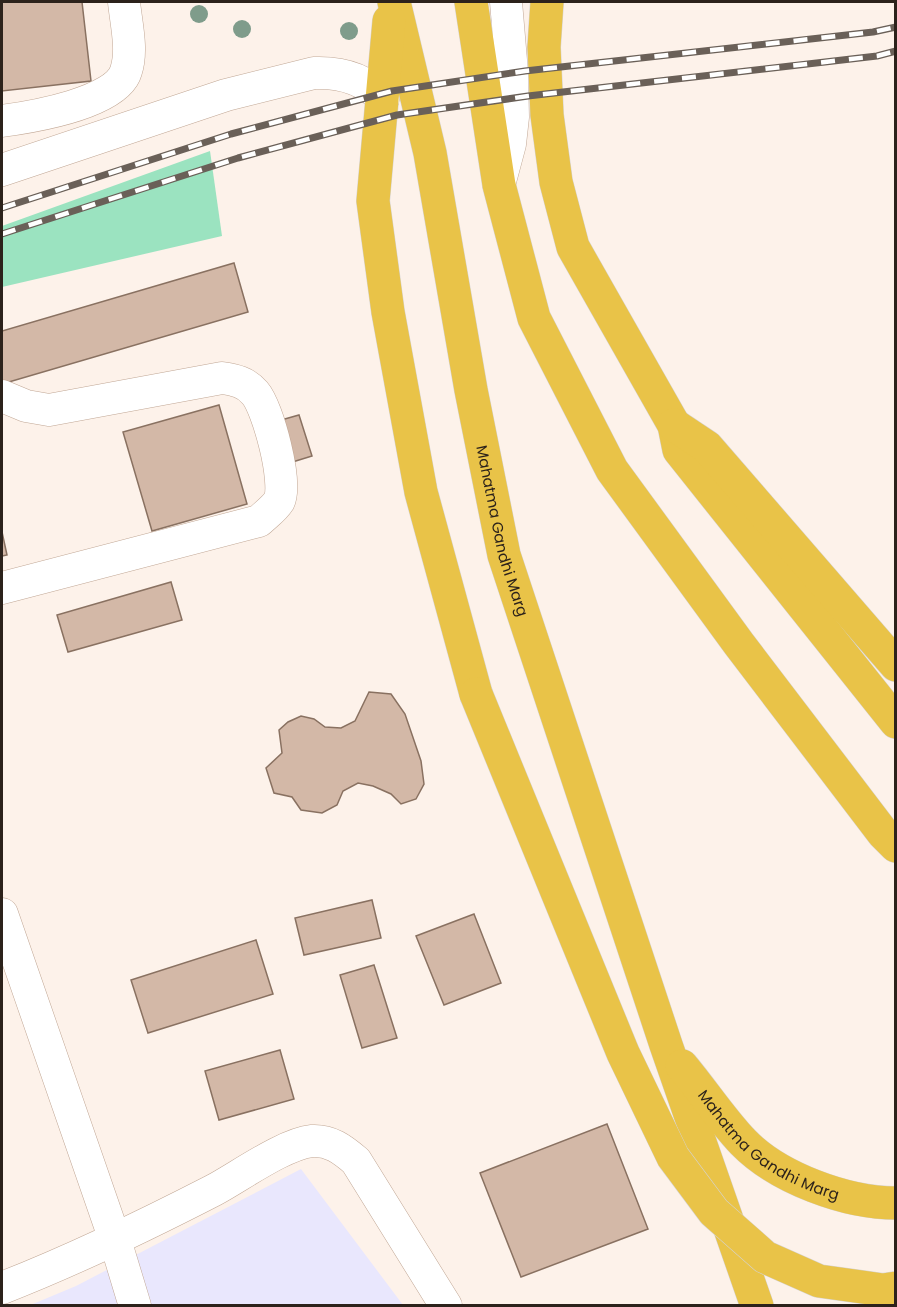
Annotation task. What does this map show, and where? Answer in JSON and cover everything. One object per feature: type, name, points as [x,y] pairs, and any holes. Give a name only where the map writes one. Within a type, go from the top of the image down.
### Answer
[{"type":"highway","points":[[393,2],[373,201],[388,312],[420,492],[476,694],[623,1053],[673,1157],[714,1212],[765,1257],[819,1281],[883,1290],[896,1288]]},
{"type":"highway","name":"Mahatma Gandhi Marg","points":[[393,2],[430,153],[471,390],[504,555],[666,1046],[757,1305]]},
{"type":"highway","points":[[471,2],[499,185],[534,318],[612,470],[739,644],[891,845]]},
{"type":"highway","points":[[547,2],[544,47],[547,115],[556,182],[573,247],[674,424],[679,450],[896,722]]},
{"type":"highway","points":[[674,424],[707,447],[896,665]]},
{"type":"highway","name":"Mahatma Gandhi Marg","points":[[666,1046],[744,1142],[761,1157],[794,1178],[831,1191],[862,1200],[896,1203]]},
{"type":"street","points":[[2,121],[36,117],[101,96],[114,88],[126,74],[129,58],[124,2]]},
{"type":"street","points":[[499,185],[510,144],[513,117],[506,2]]},
{"type":"street","points":[[2,170],[225,95],[314,73],[329,72],[363,81],[375,88],[383,99]]},
{"type":"street","points":[[2,396],[26,406],[49,410],[222,378],[238,380],[257,395],[265,412],[281,472],[282,488],[279,500],[259,521],[2,588]]},
{"type":"street","points":[[2,914],[115,1240],[135,1305]]},
{"type":"street","points":[[2,1288],[66,1263],[115,1240],[215,1189],[290,1147],[309,1141],[325,1141],[340,1148],[356,1161],[446,1305]]},
{"type":"shaded area","points":[[301,1169],[403,1305],[28,1306],[76,1286]]},
{"type":"green space","points":[[210,151],[222,236],[2,287],[2,226]]},
{"type":"building","points":[[2,2],[82,2],[91,81],[2,91]]},
{"type":"building","points":[[234,263],[248,312],[2,384],[2,331]]},
{"type":"building","points":[[219,405],[247,504],[152,531],[123,432]]},
{"type":"building","points":[[299,415],[312,456],[286,464],[274,422]]},
{"type":"building","points":[[2,532],[7,555],[2,556]]},
{"type":"building","points":[[171,582],[182,620],[68,652],[57,615]]},
{"type":"building","points":[[369,692],[391,694],[405,714],[421,761],[424,784],[416,799],[401,804],[391,794],[373,786],[358,783],[343,791],[337,805],[322,813],[301,810],[292,797],[274,793],[266,768],[282,753],[279,730],[288,722],[301,716],[314,719],[325,727],[341,728],[355,721]]},
{"type":"building","points":[[372,900],[381,938],[304,955],[295,918]]},
{"type":"building","points":[[474,914],[501,983],[444,1005],[416,936]]},
{"type":"building","points":[[256,940],[273,994],[148,1033],[131,980]]},
{"type":"building","points":[[374,965],[397,1038],[362,1048],[340,975]]},
{"type":"building","points":[[280,1050],[294,1099],[219,1120],[205,1071]]},
{"type":"building","points":[[607,1124],[648,1229],[521,1277],[480,1173]]},
{"type":"railway","points":[[2,208],[231,134],[392,91],[525,71],[873,32],[896,27]]},
{"type":"railway","points":[[2,234],[238,158],[397,115],[528,96],[877,56],[896,51]]}]
